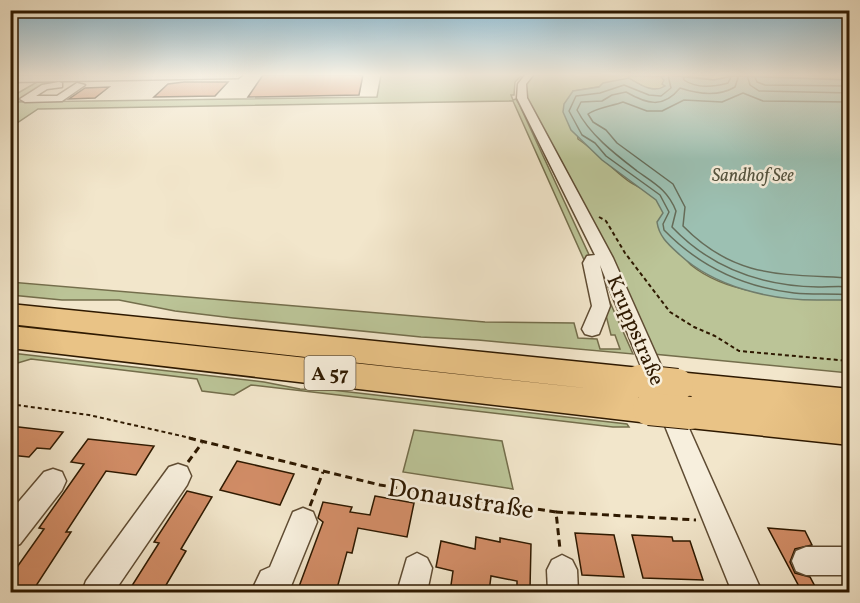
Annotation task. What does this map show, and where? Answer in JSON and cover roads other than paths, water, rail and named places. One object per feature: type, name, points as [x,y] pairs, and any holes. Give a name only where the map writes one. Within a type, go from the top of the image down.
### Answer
[{"type":"highway","name":"A 57","points":[[10,314],[644,395]]},
{"type":"highway","name":"A 57","points":[[10,337],[683,399],[849,403]]},
{"type":"highway","name":"A 57","points":[[683,399],[849,430]]},
{"type":"street","name":"Kruppstraße","points":[[525,103],[605,258],[747,592]]},
{"type":"street","points":[[592,329],[601,306],[590,268],[593,260],[605,258]]},
{"type":"street","points":[[97,592],[178,476]]},
{"type":"street","points":[[10,534],[52,481]]},
{"type":"street","points":[[266,592],[271,581],[279,581],[303,522]]},
{"type":"street","points":[[806,561],[849,561]]},
{"type":"water","name":"Sandhof See","points":[[849,103],[849,300],[799,299],[762,294],[726,283],[694,266],[672,248],[662,236],[657,222],[663,213],[656,200],[602,160],[571,130],[563,112],[564,104]]}]
